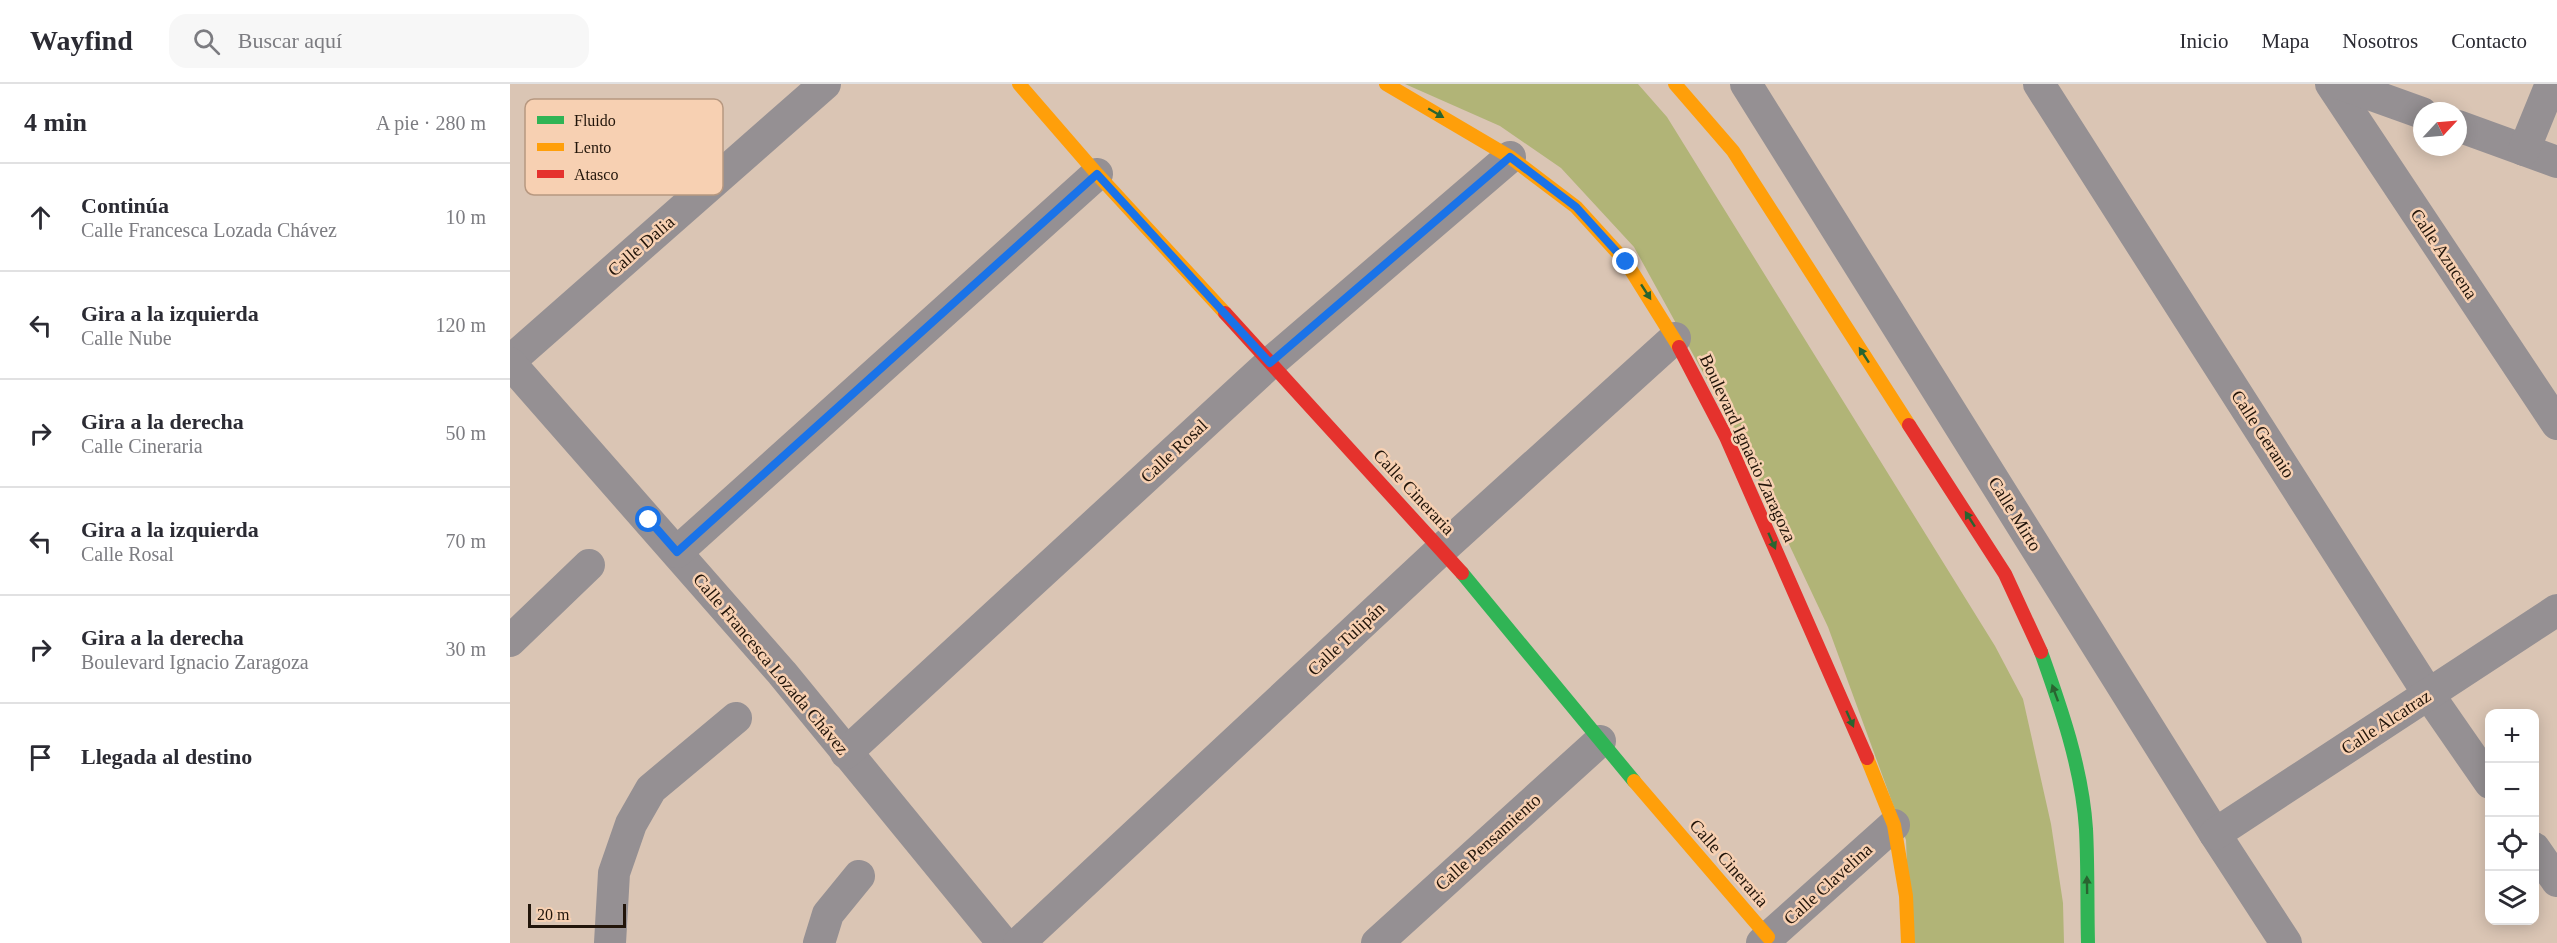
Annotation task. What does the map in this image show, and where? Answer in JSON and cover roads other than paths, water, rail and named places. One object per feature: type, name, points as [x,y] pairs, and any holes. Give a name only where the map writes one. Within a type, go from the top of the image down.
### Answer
[{"type":"main road","name":"Calle Cineraria","points":[[1018,84],[1097,174],[1442,549],[1765,940]]},
{"type":"main road","name":"Boulevard Ignacio Zaragoza","points":[[1386,84],[1510,157],[1576,207],[1626,262],[1675,338],[1726,437],[1861,744],[1894,825],[1906,896],[1908,943]]},
{"type":"main road","points":[[1675,84],[1733,151],[2005,574],[2041,652],[2061,711],[2077,772],[2086,827],[2088,943]]},
{"type":"street","name":"Calle Dalia","points":[[723,174],[825,84]]},
{"type":"street","name":"Calle Mirto","points":[[1746,84],[2215,834],[2286,943]]},
{"type":"street","name":"Calle Geranio","points":[[2039,84],[2429,695],[2485,776]]},
{"type":"street","name":"Calle Azucena","points":[[2331,84],[2557,424]]},
{"type":"street","points":[[2341,84],[2413,110]]},
{"type":"street","points":[[2524,150],[2551,84]]},
{"type":"street","points":[[2467,129],[2557,162]]},
{"type":"street","name":"Calle Rosal","points":[[846,753],[1270,363],[1510,157]]},
{"type":"street","points":[[677,552],[1097,174]]},
{"type":"street","name":"Calle Dalia","points":[[510,362],[699,195]]},
{"type":"street","name":"Calle Tulipán","points":[[1019,943],[1442,549],[1675,338]]},
{"type":"street","name":"Calle Francesca Lozada Chávez","points":[[510,362],[782,673],[1003,943]]},
{"type":"street","points":[[510,641],[589,565]]},
{"type":"street","name":"Calle Alcatraz","points":[[2215,834],[2557,610]]},
{"type":"street","points":[[610,943],[614,873],[631,824],[651,789],[736,718]]},
{"type":"street","name":"Calle Pensamiento","points":[[1377,943],[1600,741]]},
{"type":"street","name":"Calle Clavelina","points":[[1765,940],[1894,825]]},
{"type":"street","points":[[2539,854],[2557,881]]},
{"type":"street","points":[[819,943],[828,914],[859,876]]}]
